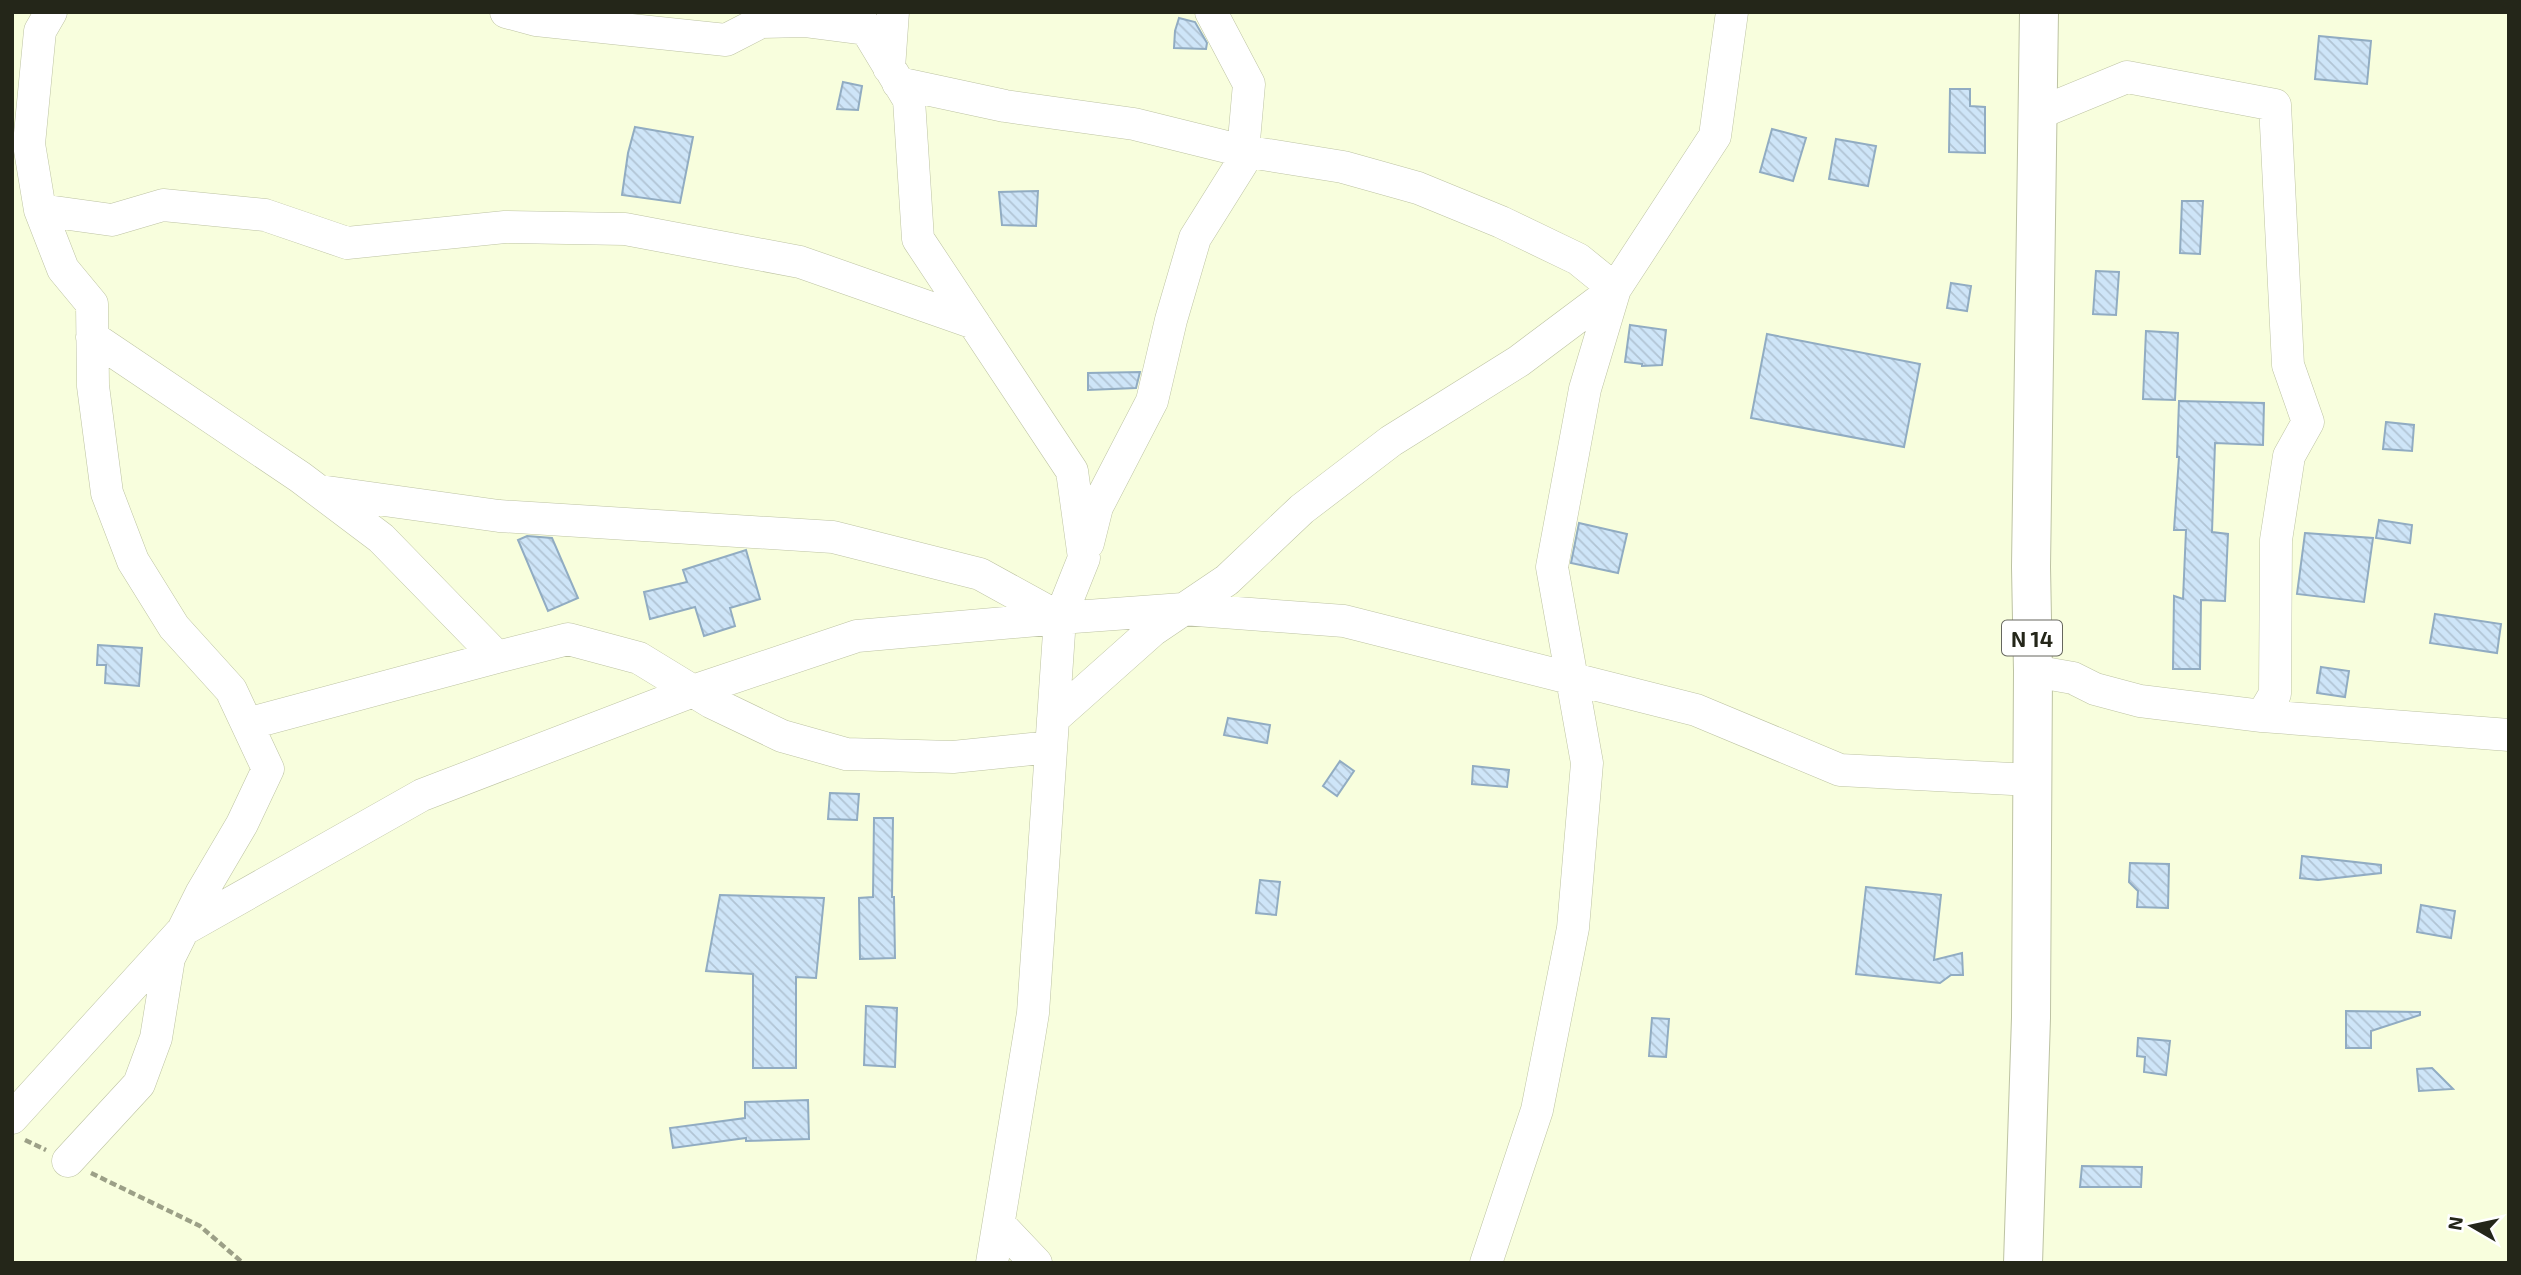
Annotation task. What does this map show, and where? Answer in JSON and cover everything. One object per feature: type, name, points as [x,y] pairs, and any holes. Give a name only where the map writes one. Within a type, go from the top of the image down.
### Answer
[{"type":"main road","name":"N 14","points":[[2022,1263],[2031,1018],[2031,539],[2039,12]]},
{"type":"street","points":[[51,12],[40,31],[21,137],[40,210],[63,269],[92,304],[93,386],[107,493],[132,561],[174,627],[232,690],[268,769],[242,824],[169,958],[156,1038],[139,1084],[68,1161]]},
{"type":"street","points":[[506,12],[726,40],[761,22],[861,21],[909,100],[918,239],[1072,471],[1084,558]]},
{"type":"street","points":[[893,12],[894,75]]},
{"type":"street","points":[[992,1263],[1033,1013],[1060,618],[1084,558],[1097,507],[1152,401],[1171,320],[1195,238],[1242,163],[1249,84],[1211,12]]},
{"type":"street","points":[[1486,1263],[1537,1110],[1573,928],[1587,763],[1552,567],[1585,389],[1615,289],[1715,136],[1732,12]]},
{"type":"street","points":[[894,75],[1005,106],[1134,124],[1243,151],[1343,167],[1418,188],[1501,222],[1578,259],[1615,289]]},
{"type":"street","points":[[2037,114],[2127,77],[2275,105],[2288,365],[2308,422],[2290,456],[2278,528],[2275,694],[2262,716]]},
{"type":"street","points":[[40,210],[112,220],[163,205],[265,215],[347,243],[505,227],[625,229],[800,262],[974,323]]},
{"type":"street","points":[[247,724],[568,639],[639,658],[693,691],[782,736],[846,754],[953,757],[1052,733],[1153,630],[1227,580],[1302,509],[1391,441],[1519,361],[1615,289]]},
{"type":"street","points":[[92,337],[319,491],[381,538],[498,657]]},
{"type":"street","points":[[319,491],[499,516],[833,537],[980,573],[1060,618]]},
{"type":"street","points":[[18,1129],[183,930],[422,795],[693,691],[857,636],[1183,609],[1344,621],[1696,710],[1840,771],[2031,780]]},
{"type":"street","points":[[2033,671],[2073,678],[2095,690],[2140,701],[2262,716],[2509,735]]},
{"type":"street","points":[[999,1224],[1036,1263]]},
{"type":"path","points":[[18,1129],[68,1161],[200,1227],[243,1263]]},
{"type":"building","points":[[1179,18],[1195,22],[1207,43],[1206,49],[1174,48]]},
{"type":"building","points":[[2319,36],[2371,41],[2367,84],[2315,79]]},
{"type":"building","points":[[843,82],[862,86],[858,110],[837,109]]},
{"type":"building","points":[[1950,89],[1970,89],[1970,106],[1985,107],[1985,153],[1949,152]]},
{"type":"building","points":[[635,127],[693,137],[680,203],[622,195]]},
{"type":"building","points":[[1772,129],[1806,138],[1793,181],[1760,172]]},
{"type":"building","points":[[1836,139],[1876,146],[1868,186],[1829,179]]},
{"type":"building","points":[[1038,191],[1036,226],[1002,225],[999,192]]},
{"type":"building","points":[[2182,201],[2203,201],[2200,254],[2180,253]]},
{"type":"building","points":[[2096,271],[2119,272],[2116,315],[2093,314]]},
{"type":"building","points":[[1951,283],[1971,286],[1967,311],[1947,308]]},
{"type":"building","points":[[1630,325],[1666,330],[1662,365],[1642,366],[1625,362]]},
{"type":"building","points":[[2146,331],[2178,333],[2175,400],[2143,399]]},
{"type":"building","points":[[1767,334],[1920,364],[1904,447],[1751,418]]},
{"type":"building","points":[[1140,372],[1136,388],[1088,390],[1088,373]]},
{"type":"building","points":[[2179,401],[2264,403],[2263,445],[2215,443],[2212,532],[2228,534],[2225,601],[2201,600],[2200,669],[2173,669],[2174,596],[2183,599],[2186,530],[2174,530],[2179,457]]},
{"type":"building","points":[[2386,422],[2414,425],[2412,451],[2383,449]]},
{"type":"building","points":[[2379,520],[2412,525],[2410,543],[2376,538]]},
{"type":"building","points":[[1579,523],[1627,534],[1618,573],[1571,563]]},
{"type":"building","points":[[2305,533],[2373,538],[2364,602],[2297,594]]},
{"type":"building","points":[[527,536],[552,538],[578,598],[548,611],[518,540]]},
{"type":"building","points":[[746,550],[760,599],[730,608],[735,626],[704,636],[695,607],[650,619],[644,592],[687,582],[683,570]]},
{"type":"building","points":[[2435,614],[2501,624],[2497,653],[2430,643]]},
{"type":"building","points":[[98,645],[142,648],[139,686],[105,683],[106,665],[97,665]]},
{"type":"building","points":[[2321,667],[2349,671],[2345,697],[2317,693]]},
{"type":"building","points":[[1228,718],[1270,725],[1267,743],[1224,735]]},
{"type":"building","points":[[1340,761],[1354,771],[1337,796],[1323,786]]},
{"type":"building","points":[[1473,766],[1509,770],[1507,787],[1472,784]]},
{"type":"building","points":[[830,793],[859,794],[857,820],[828,819]]},
{"type":"building","points":[[874,818],[893,818],[892,897],[895,958],[860,959],[859,898],[873,897]]},
{"type":"building","points":[[2302,856],[2381,865],[2381,873],[2318,880],[2300,878]]},
{"type":"building","points":[[2130,863],[2169,864],[2168,908],[2137,907],[2138,891],[2129,882]]},
{"type":"building","points":[[1260,880],[1280,882],[1276,915],[1256,913]]},
{"type":"building","points":[[1866,887],[1941,895],[1934,960],[1962,953],[1963,975],[1951,975],[1940,983],[1856,974]]},
{"type":"building","points":[[720,895],[824,898],[816,978],[796,977],[796,1068],[753,1068],[753,974],[706,971]]},
{"type":"building","points":[[2421,905],[2455,911],[2451,938],[2417,932]]},
{"type":"building","points":[[866,1006],[897,1008],[895,1067],[864,1065]]},
{"type":"building","points":[[2346,1011],[2420,1012],[2420,1015],[2371,1031],[2371,1048],[2346,1048]]},
{"type":"building","points":[[1652,1018],[1669,1019],[1666,1057],[1649,1056]]},
{"type":"building","points":[[2138,1038],[2170,1041],[2166,1075],[2144,1072],[2145,1057],[2137,1056]]},
{"type":"building","points":[[2432,1068],[2453,1089],[2419,1091],[2417,1069]]},
{"type":"building","points":[[808,1100],[809,1139],[746,1141],[746,1138],[673,1148],[670,1128],[745,1118],[745,1102]]},
{"type":"building","points":[[2082,1166],[2142,1167],[2141,1187],[2080,1187]]}]
